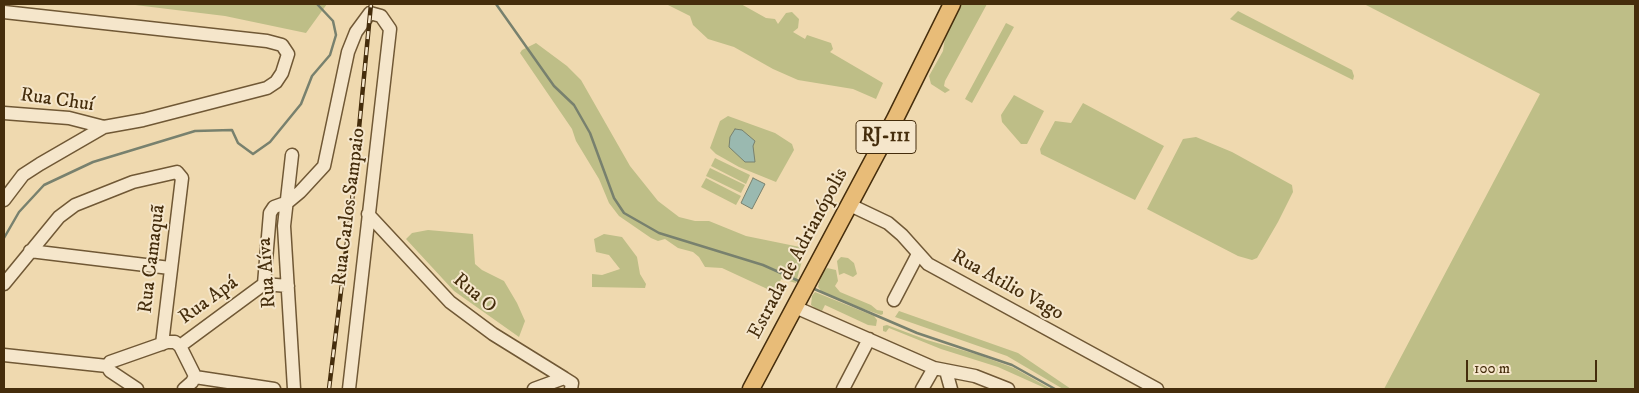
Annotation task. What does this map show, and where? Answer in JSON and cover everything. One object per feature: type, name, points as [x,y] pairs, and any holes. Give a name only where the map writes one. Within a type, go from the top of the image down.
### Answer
[{"type":"main road","name":"Estrada de Adrianópolis","points":[[751,389],[895,119],[952,4]]},
{"type":"street","points":[[4,12],[267,41],[282,45],[288,54],[287,64],[282,73],[276,82],[267,88],[143,120],[104,127],[23,175],[4,200]]},
{"type":"street","name":"Rua Carlos Sampaio","points":[[264,284],[270,213],[274,207],[288,202],[318,176],[326,162],[340,83],[356,32],[370,13],[381,16],[390,29],[349,389]]},
{"type":"street","name":"Rua Chuí","points":[[4,113],[69,118],[104,127]]},
{"type":"street","name":"Rua Aíva","points":[[292,154],[284,226],[294,389]]},
{"type":"street","name":"Rua Camaquã","points":[[30,251],[59,217],[75,205],[133,182],[177,172],[182,178],[162,344]]},
{"type":"street","name":"Rua Atilio Vago","points":[[848,204],[888,224],[902,235],[928,264],[1157,389]]},
{"type":"street","name":"Rua O","points":[[368,214],[450,302],[559,380]]},
{"type":"street","points":[[4,284],[30,251],[170,268]]},
{"type":"street","points":[[894,300],[918,254]]},
{"type":"street","name":"Rua Apá","points":[[180,346],[264,284],[288,286]]},
{"type":"street","points":[[797,304],[870,339],[940,369],[975,376],[1008,389]]},
{"type":"street","points":[[843,389],[870,339]]},
{"type":"street","points":[[107,366],[110,362],[172,341],[180,346],[196,378]]},
{"type":"street","points":[[4,354],[107,366]]},
{"type":"street","points":[[107,366],[110,371],[137,389]]},
{"type":"street","points":[[922,389],[940,369]]},
{"type":"street","points":[[940,369],[951,389]]},
{"type":"street","points":[[184,389],[196,378]]},
{"type":"street","points":[[196,378],[274,389]]},
{"type":"street","points":[[534,389],[559,380],[572,382],[571,389]]},
{"type":"green space","points":[[127,4],[327,4],[306,33],[225,16]]},
{"type":"green space","points":[[666,4],[741,4],[766,18],[775,19],[778,24],[786,13],[792,12],[799,19],[798,28],[793,32],[805,39],[807,35],[831,43],[833,49],[830,52],[883,83],[876,99],[853,89],[798,80],[773,69],[734,47],[708,39],[693,25],[690,16]]},
{"type":"green space","points":[[959,4],[987,4],[945,81],[944,86],[950,90],[945,93],[931,84],[929,76],[943,51],[946,31]]},
{"type":"green space","points":[[1364,4],[1635,4],[1635,389],[1384,389],[1540,94]]},
{"type":"green space","points":[[1238,11],[1352,70],[1353,80],[1230,19]]},
{"type":"green space","points":[[1006,23],[1014,27],[972,103],[965,99]]},
{"type":"green space","points":[[536,43],[567,66],[581,80],[630,166],[658,201],[679,217],[695,221],[709,221],[746,236],[800,247],[804,253],[796,283],[781,279],[776,293],[722,268],[705,267],[699,257],[693,252],[678,248],[665,239],[658,241],[651,238],[619,216],[609,203],[599,179],[576,141],[572,129],[520,53]]},
{"type":"green space","points":[[1014,95],[1044,111],[1027,144],[1021,144],[1002,122],[1001,115]]},
{"type":"green space","points":[[1083,103],[1164,146],[1135,200],[1041,154],[1040,149],[1055,121],[1071,123]]},
{"type":"green space","points":[[728,116],[775,133],[792,144],[794,150],[776,182],[739,167],[716,154],[710,148],[720,121]]},
{"type":"green space","points":[[1196,137],[1232,152],[1292,185],[1293,192],[1257,258],[1252,260],[1238,256],[1147,209],[1183,139]]},
{"type":"green space","points":[[715,158],[750,175],[746,184],[711,166]]},
{"type":"green space","points":[[710,168],[745,185],[741,193],[706,176]]},
{"type":"green space","points":[[706,178],[741,196],[736,205],[701,187]]},
{"type":"green space","points":[[428,230],[473,234],[475,264],[482,270],[504,281],[517,303],[525,321],[519,337],[454,291],[406,239],[412,233]]},
{"type":"green space","points":[[604,234],[622,237],[637,257],[640,274],[646,284],[645,288],[592,287],[592,274],[602,275],[620,269],[609,255],[596,252],[594,239]]},
{"type":"green space","points":[[841,257],[848,258],[854,263],[857,274],[853,277],[844,273],[839,275],[837,261]]},
{"type":"green space","points":[[827,268],[836,270],[838,281],[835,286],[840,292],[871,305],[877,310],[883,311],[883,314],[861,308],[822,292],[818,287],[821,274]]},
{"type":"green space","points":[[815,292],[874,316],[877,320],[876,326],[868,325],[825,305],[822,311],[815,308],[811,305],[812,296]]},
{"type":"green space","points":[[899,311],[1018,353],[1071,389],[1063,389],[1007,356],[895,317]]},
{"type":"green space","points":[[887,325],[1014,368],[1051,389],[1047,389],[998,367],[941,349],[889,328],[886,332],[883,331],[883,326]]},
{"type":"water","points":[[735,129],[742,130],[755,141],[753,146],[755,162],[745,162],[729,147],[730,137]]},
{"type":"water","points":[[753,178],[765,184],[752,209],[741,203]]},
{"type":"waterway","points":[[4,238],[19,212],[44,185],[93,162],[195,131],[232,130],[238,143],[253,154],[270,142],[301,104],[312,76],[330,55],[336,35],[333,21],[317,4]]},
{"type":"waterway","points":[[496,4],[554,86],[574,105],[590,133],[614,198],[624,213],[659,233],[763,265],[801,282]]},
{"type":"waterway","points":[[812,288],[917,333],[1012,365],[1055,389]]},
{"type":"railway","points":[[329,389],[352,201],[371,4]]}]
